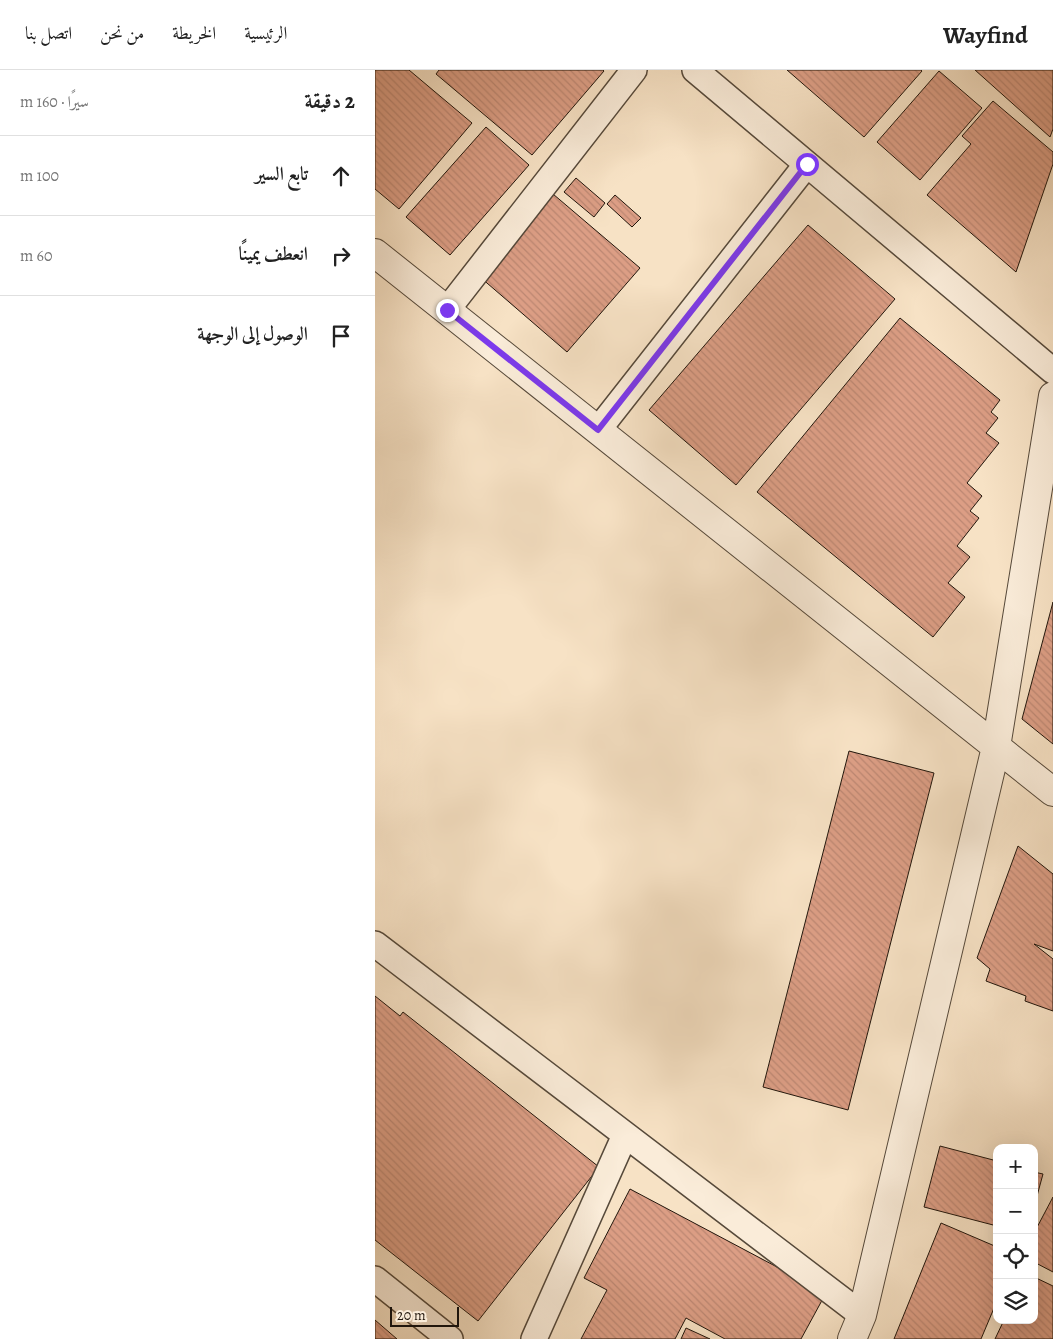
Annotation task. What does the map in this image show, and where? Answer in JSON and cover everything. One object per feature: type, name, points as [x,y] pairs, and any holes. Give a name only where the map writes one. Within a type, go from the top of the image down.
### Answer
[{"type":"street","points":[[447,310],[634,70]]},
{"type":"street","points":[[695,70],[1053,371]]},
{"type":"street","points":[[598,430],[807,164]]},
{"type":"street","points":[[375,252],[1053,792]]},
{"type":"street","points":[[375,944],[625,1135],[857,1327],[996,747],[1053,396]]},
{"type":"street","points":[[535,1339],[625,1135]]},
{"type":"street","points":[[375,1280],[450,1339]]},
{"type":"building","points":[[375,70],[409,70],[472,123],[399,209],[375,189]]},
{"type":"building","points":[[439,70],[604,71],[532,155],[436,74]]},
{"type":"building","points":[[787,70],[921,70],[922,71],[864,137]]},
{"type":"building","points":[[975,70],[1053,70],[1053,129],[1050,137]]},
{"type":"building","points":[[939,71],[982,108],[920,180],[877,142]]},
{"type":"building","points":[[993,101],[1053,152],[1053,164],[1016,272],[927,195],[971,144],[962,136]]},
{"type":"building","points":[[486,127],[529,165],[450,255],[406,217]]},
{"type":"building","points":[[576,178],[605,203],[594,217],[564,192]]},
{"type":"building","points":[[553,194],[640,268],[567,352],[480,277]]},
{"type":"building","points":[[615,195],[641,218],[632,227],[607,204]]},
{"type":"building","points":[[808,225],[895,299],[736,485],[649,410]]},
{"type":"building","points":[[900,318],[1000,400],[991,412],[998,418],[986,433],[999,443],[967,483],[982,496],[970,511],[979,518],[957,546],[970,557],[948,583],[965,597],[933,637],[757,492]]},
{"type":"building","points":[[1053,602],[1053,744],[1022,719]]},
{"type":"building","points":[[849,751],[934,773],[848,1110],[763,1087]]},
{"type":"building","points":[[1018,846],[1053,874],[1053,951],[1034,944],[1053,959],[1053,1011],[1025,1001],[1026,996],[986,981],[990,969],[977,958]]},
{"type":"building","points":[[375,996],[400,1016],[403,1012],[599,1167],[478,1321],[375,1240]]},
{"type":"building","points":[[940,1146],[993,1160],[993,1225],[924,1207]]},
{"type":"building","points":[[1038,1173],[1043,1174],[1038,1192]]},
{"type":"building","points":[[630,1189],[826,1293],[801,1339],[725,1339],[686,1318],[675,1339],[581,1339],[607,1290],[584,1278]]},
{"type":"building","points":[[1053,1197],[1053,1272],[1038,1264],[1038,1225]]},
{"type":"building","points":[[941,1223],[993,1245],[993,1310],[981,1339],[894,1339]]},
{"type":"building","points":[[1038,1279],[1053,1286],[1053,1339],[995,1339],[1002,1324],[1038,1324]]},
{"type":"building","points":[[375,1320],[397,1339],[375,1339]]},
{"type":"building","points":[[686,1328],[710,1339],[681,1339]]},
{"type":"route","points":[[447,310],[598,430],[807,164]]}]
